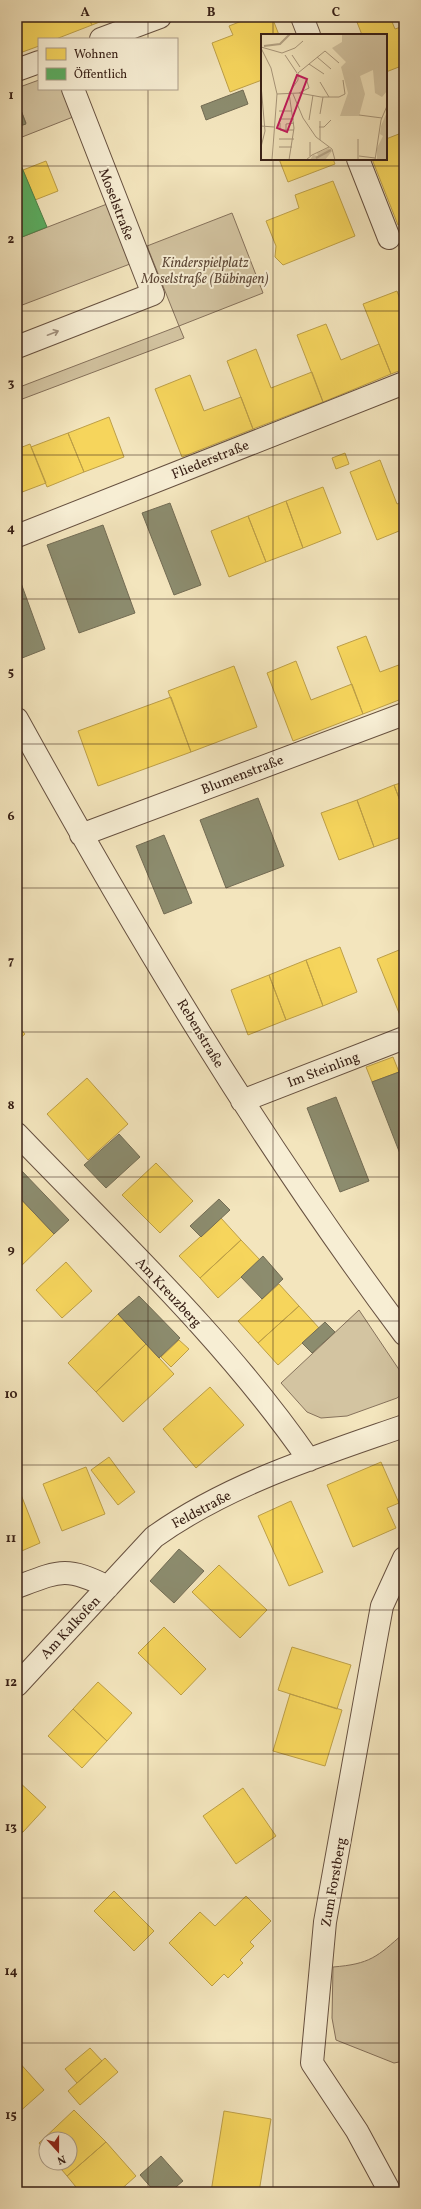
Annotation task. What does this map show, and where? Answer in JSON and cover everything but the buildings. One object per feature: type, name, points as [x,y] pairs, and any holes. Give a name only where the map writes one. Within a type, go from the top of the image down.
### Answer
[{"type":"street","points":[[104,38],[160,17]]},
{"type":"street","points":[[302,17],[309,34]]},
{"type":"street","points":[[17,70],[38,62]]},
{"type":"street","name":"Moselstraße","points":[[17,347],[152,294],[73,90]]},
{"type":"street","points":[[358,160],[389,238]]},
{"type":"street","name":"Fliederstraße","points":[[17,536],[404,383]]},
{"type":"street","name":"Blumenstraße","points":[[81,835],[404,714]]},
{"type":"street","name":"Rebenstraße","points":[[17,719],[81,835],[242,1101],[342,1251],[404,1334]]},
{"type":"street","name":"Im Steinling","points":[[242,1101],[404,1038]]},
{"type":"street","name":"Am Kreuzberg","points":[[17,1134],[219,1346],[282,1420],[309,1460]]},
{"type":"street","name":"Feldstraße","points":[[108,1587],[154,1537],[178,1520],[211,1502],[309,1460],[404,1426]]},
{"type":"street","name":"Zum Forstberg","points":[[390,2192],[357,2131],[312,2063],[326,1922],[375,1644],[382,1606],[404,1558]]},
{"type":"street","points":[[17,1587],[57,1572],[84,1575],[108,1587]]},
{"type":"street","name":"Am Kalkofen","points":[[17,1685],[108,1587]]},
{"type":"green space","points":[[38,80],[38,90],[62,90],[73,117],[17,139],[17,127],[26,123],[17,100],[17,88]]},
{"type":"green space","points":[[107,204],[130,264],[17,307],[17,239]]},
{"type":"green space","name":"Kinderspielplatz Moselstraße (Bübingen)","points":[[232,213],[263,293],[179,326],[147,246]]},
{"type":"green space","points":[[179,326],[184,338],[17,401],[17,388]]},
{"type":"green space","points":[[359,1310],[404,1377],[404,1392],[397,1398],[347,1416],[321,1418],[307,1412],[281,1383]]},
{"type":"green space","points":[[404,1933],[404,2061],[394,2063],[336,2040],[332,2018],[333,1967],[356,1964],[372,1958],[387,1948]]}]
